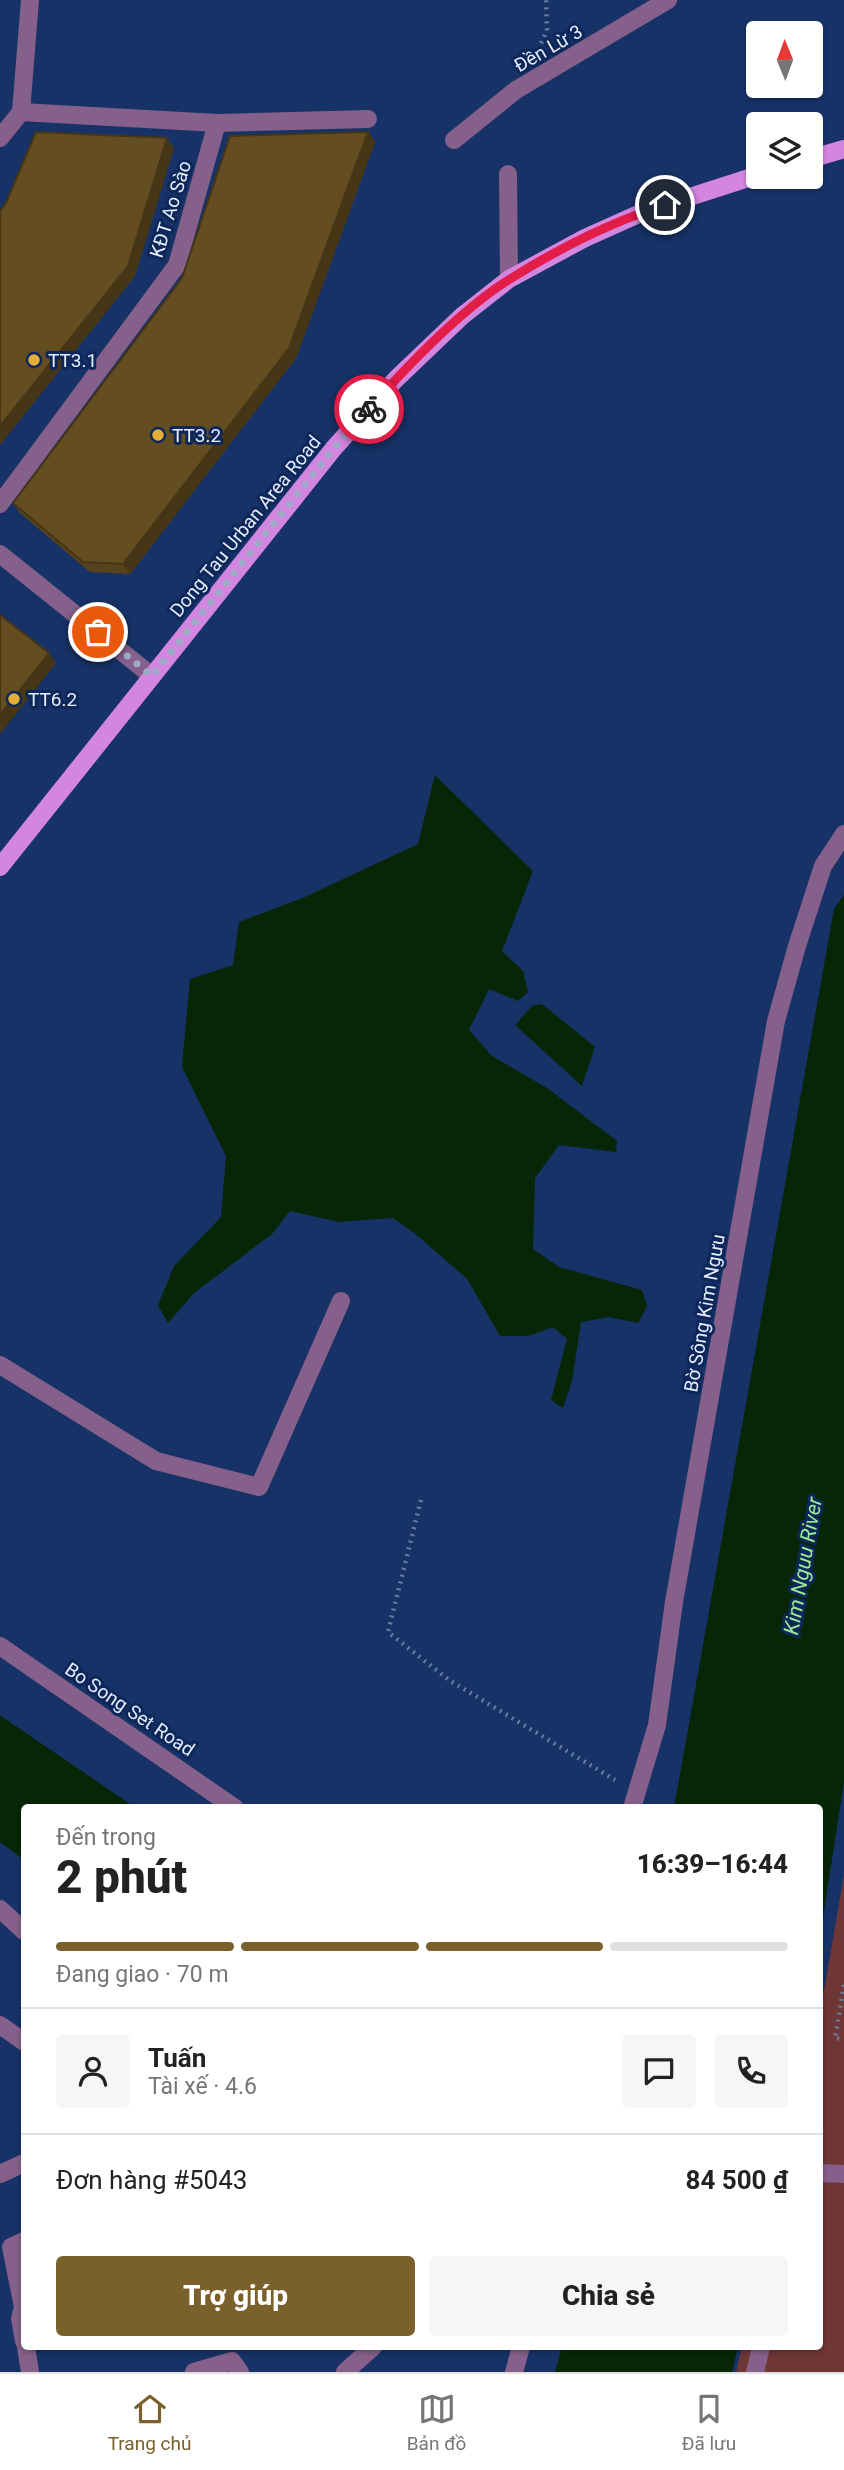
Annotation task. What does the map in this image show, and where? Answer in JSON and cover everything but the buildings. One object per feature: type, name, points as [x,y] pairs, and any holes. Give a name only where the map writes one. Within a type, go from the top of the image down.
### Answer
[{"type":"main road","points":[[823,155],[844,149]]},
{"type":"main road","name":"Dong Tau Urban Area Road","points":[[0,867],[334,448],[396,379],[462,316],[509,279],[585,238],[643,212],[746,180]]},
{"type":"street","points":[[0,138],[21,112],[30,0]]},
{"type":"street","name":"Đền Lừ 3","points":[[454,140],[516,90],[668,0]]},
{"type":"street","points":[[21,112],[217,123],[368,118]]},
{"type":"street","name":"KĐT Ao Sào","points":[[0,504],[177,265],[217,123]]},
{"type":"street","points":[[508,174],[509,279]]},
{"type":"street","points":[[0,554],[152,676]]},
{"type":"street","name":"Bờ Sông Kim Ngưu","points":[[634,1801],[657,1725],[674,1602],[776,1021],[823,866],[844,835]]},
{"type":"street","points":[[0,1365],[156,1461],[259,1487],[341,1301]]},
{"type":"street","name":"Bo Song Set Road","points":[[0,1646],[229,1804]]},
{"type":"street","points":[[0,1909],[21,1928]]},
{"type":"street","points":[[0,2025],[21,2040]]},
{"type":"street","points":[[0,2174],[21,2164]]},
{"type":"street","points":[[823,2173],[844,2174]]},
{"type":"street","points":[[21,2242],[10,2247],[21,2298]]},
{"type":"street","points":[[26,2350],[30,2372]]},
{"type":"street","points":[[345,2372],[370,2350]]},
{"type":"street","points":[[514,2372],[520,2350]]},
{"type":"street","points":[[755,2372],[760,2350]]},
{"type":"street","points":[[194,2372],[232,2361],[240,2372]]},
{"type":"path","points":[[421,1500],[388,1632],[449,1680],[634,1801]]},
{"type":"path","points":[[844,1985],[835,2038],[844,2039]]},
{"type":"shaded area","points":[[844,1875],[844,2372],[736,2372],[741,2350],[823,2350],[823,1996]]},
{"type":"water","points":[[435,775],[533,871],[502,951],[523,971],[528,992],[518,1001],[489,989],[469,1030],[492,1056],[547,1088],[617,1141],[616,1152],[559,1145],[535,1178],[533,1249],[559,1267],[642,1290],[647,1306],[638,1323],[609,1317],[581,1322],[572,1381],[563,1408],[551,1400],[567,1339],[553,1327],[528,1336],[500,1336],[467,1279],[393,1218],[339,1222],[290,1211],[272,1234],[194,1293],[168,1323],[158,1305],[174,1266],[221,1217],[226,1156],[182,1067],[190,979],[233,965],[239,922],[305,897],[418,844]]},
{"type":"water","name":"Kim Nguu River","points":[[844,895],[844,1782],[823,1917],[823,1804],[675,1804],[834,909]]},
{"type":"water","points":[[542,1004],[595,1047],[582,1086],[515,1025],[532,1006]]},
{"type":"water","points":[[0,1715],[130,1804],[21,1804],[21,1858],[0,1842]]},
{"type":"water","points":[[561,2350],[737,2350],[732,2372],[555,2372]]},
{"type":"way so far","points":[[98,632],[152,676],[334,448],[369,409]]},
{"type":"place","name":"TT3.1","points":[[34,360]]},
{"type":"place","name":"TT3.2","points":[[158,435]]},
{"type":"place","name":"TT6.2","points":[[14,699]]},
{"type":"route","points":[[369,409],[396,379],[462,316],[509,279],[585,238],[665,205]]}]
